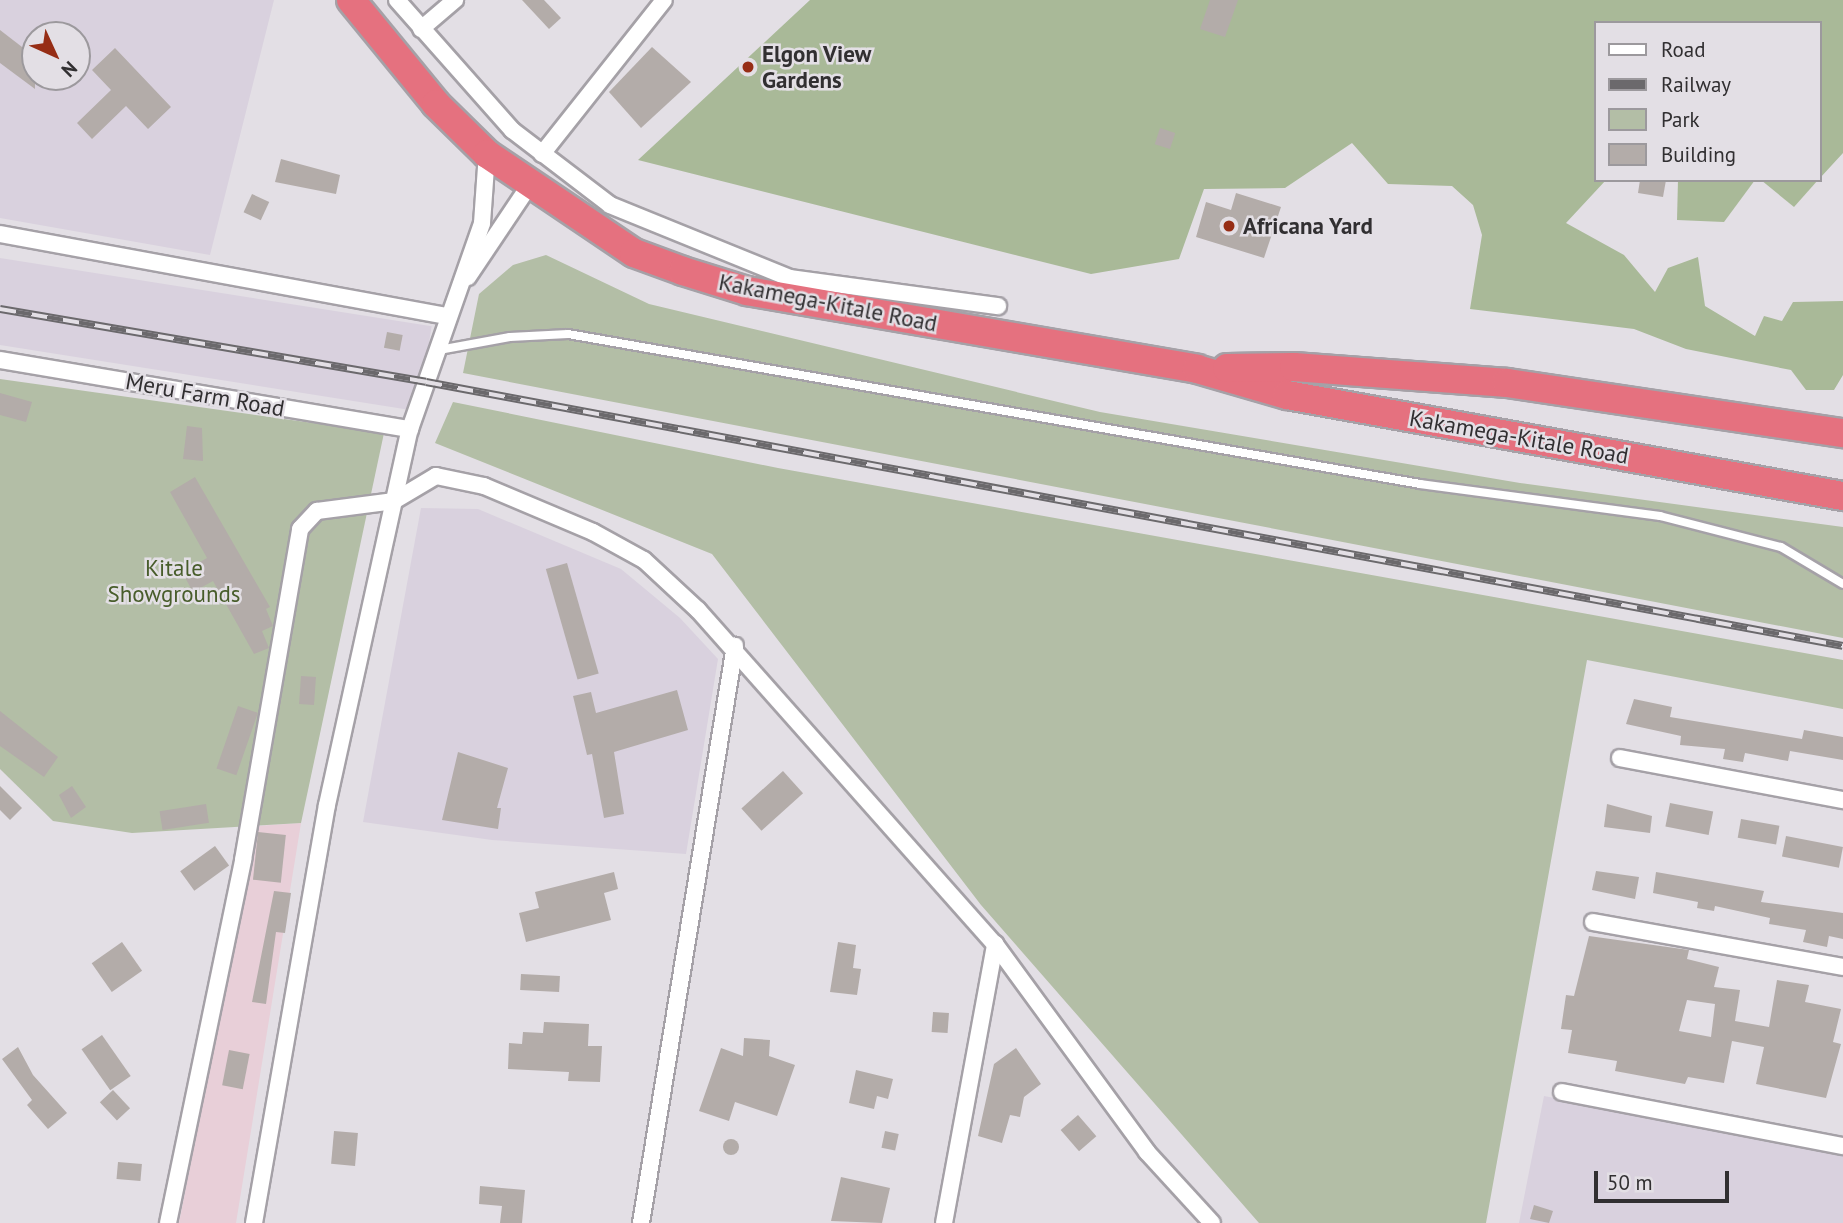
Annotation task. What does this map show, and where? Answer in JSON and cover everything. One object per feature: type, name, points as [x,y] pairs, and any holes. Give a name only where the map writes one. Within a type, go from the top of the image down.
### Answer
[{"type":"highway","name":"Kakamega-Kitale Road","points":[[358,3],[436,104],[487,154],[530,186],[634,253],[747,291],[1197,369],[1287,395],[1843,496]]},
{"type":"highway","name":"Kakamega-Kitale Road","points":[[1197,369],[1294,367],[1507,383],[1843,433]]},
{"type":"street","points":[[397,0],[512,130],[610,205],[790,278],[998,306]]},
{"type":"street","points":[[421,29],[455,0]]},
{"type":"street","points":[[542,154],[664,0]]},
{"type":"street","points":[[254,1223],[327,805],[410,429],[434,351],[464,282],[482,223],[487,154]]},
{"type":"street","points":[[464,282],[530,186]]},
{"type":"street","points":[[0,234],[448,316]]},
{"type":"street","name":"Meru Farm Road","points":[[0,360],[410,429]]},
{"type":"street","points":[[168,1223],[243,860],[300,529],[317,511],[394,501],[436,476],[484,486],[593,532],[644,560],[735,646],[995,944],[1147,1152],[1212,1223]]},
{"type":"street","points":[[641,1223],[735,646]]},
{"type":"street","points":[[1620,758],[1843,800]]},
{"type":"street","points":[[1593,922],[1843,967]]},
{"type":"street","points":[[944,1223],[995,944]]},
{"type":"street","points":[[1562,1092],[1843,1146]]},
{"type":"lane","points":[[434,351],[510,337],[568,334],[1420,484],[1660,516],[1781,547],[1843,584]]},
{"type":"shaded area","points":[[0,0],[274,0],[210,255],[0,218]]},
{"type":"shaded area","points":[[0,258],[432,326],[418,411],[0,345]]},
{"type":"shaded area","points":[[421,508],[478,509],[621,569],[680,618],[718,659],[686,854],[492,840],[363,822]]},
{"type":"shaded area","points":[[301,823],[236,1223],[179,1223],[257,826]]},
{"type":"shaded area","points":[[1544,1096],[1843,1153],[1843,1223],[1519,1223]]},
{"type":"green space","points":[[810,0],[1843,0],[1843,153],[1822,176],[1822,21],[1594,21],[1594,182],[1604,182],[1566,223],[1624,255],[1655,292],[1668,268],[1698,257],[1705,306],[1755,336],[1764,316],[1782,321],[1793,302],[1843,301],[1843,375],[1834,390],[1806,390],[1791,370],[1686,349],[1634,329],[1470,309],[1482,235],[1473,205],[1452,186],[1388,184],[1352,143],[1285,188],[1204,189],[1179,259],[1091,274],[638,160]]},
{"type":"green space","points":[[1678,182],[1754,182],[1724,222],[1677,220]]},
{"type":"green space","points":[[1763,182],[1816,182],[1794,207]]},
{"type":"green space","points":[[546,255],[649,304],[1100,412],[1520,483],[1843,527],[1843,638],[463,373],[479,294],[513,265]]},
{"type":"green space","name":"Kitale Showgrounds","points":[[0,379],[384,433],[301,823],[132,833],[53,821],[0,769]]},
{"type":"green space","points":[[453,402],[778,468],[1843,660],[1843,709],[1587,660],[1486,1223],[1259,1223],[981,905],[712,554],[435,443]]},
{"type":"building","points":[[522,0],[544,0],[561,18],[549,29]]},
{"type":"building","points":[[1210,0],[1238,0],[1225,37],[1200,29]]},
{"type":"building","points":[[0,30],[21,46],[21,79],[0,63]]},
{"type":"building","points":[[652,47],[691,82],[641,128],[609,92]]},
{"type":"building","points":[[115,48],[171,107],[148,129],[126,106],[92,139],[77,123],[111,90],[92,70]]},
{"type":"building","points":[[1160,128],[1175,133],[1170,149],[1155,144]]},
{"type":"building","points":[[281,159],[340,175],[336,194],[275,182]]},
{"type":"building","points":[[1640,182],[1666,182],[1663,197],[1638,193]]},
{"type":"building","points":[[1236,193],[1281,207],[1264,258],[1196,237],[1206,202],[1231,210]]},
{"type":"building","points":[[252,194],[269,202],[261,220],[244,212]]},
{"type":"building","points":[[387,332],[403,335],[400,351],[384,348]]},
{"type":"building","points":[[0,393],[32,402],[26,422],[0,415]]},
{"type":"building","points":[[187,426],[202,428],[203,461],[183,459]]},
{"type":"building","points":[[195,477],[270,607],[266,609],[273,626],[262,631],[269,648],[254,654],[213,581],[193,592],[182,572],[207,558],[170,492]]},
{"type":"building","points":[[567,563],[599,674],[578,680],[546,569]]},
{"type":"building","points":[[301,676],[316,677],[314,705],[299,704]]},
{"type":"building","points":[[677,690],[688,730],[614,752],[624,814],[604,818],[592,754],[587,755],[573,696],[591,692],[596,713]]},
{"type":"building","points":[[1634,699],[1672,707],[1670,717],[1802,739],[1804,730],[1843,737],[1843,760],[1790,751],[1788,761],[1745,753],[1743,762],[1723,759],[1725,749],[1680,745],[1681,736],[1626,724]]},
{"type":"building","points":[[238,706],[258,713],[236,775],[217,768]]},
{"type":"building","points":[[0,711],[58,757],[44,777],[0,746]]},
{"type":"building","points":[[458,752],[508,768],[497,808],[501,808],[498,829],[442,820]]},
{"type":"building","points":[[783,771],[803,793],[761,831],[741,808]]},
{"type":"building","points":[[0,786],[22,808],[10,820],[0,810]]},
{"type":"building","points":[[72,786],[86,807],[71,818],[59,795]]},
{"type":"building","points":[[1670,803],[1713,811],[1709,835],[1665,827]]},
{"type":"building","points":[[206,804],[209,823],[163,830],[160,811]]},
{"type":"building","points":[[1607,804],[1652,816],[1650,833],[1604,827]]},
{"type":"building","points":[[1741,819],[1779,826],[1776,844],[1738,838]]},
{"type":"building","points":[[258,832],[286,835],[281,883],[253,880]]},
{"type":"building","points":[[1786,836],[1843,847],[1839,868],[1782,857]]},
{"type":"building","points":[[215,846],[229,865],[194,891],[180,871]]},
{"type":"building","points":[[1596,871],[1639,877],[1635,899],[1592,890]]},
{"type":"building","points":[[614,872],[618,889],[604,893],[611,920],[526,942],[519,913],[539,908],[535,892]]},
{"type":"building","points":[[1656,872],[1764,891],[1761,902],[1843,913],[1843,939],[1829,936],[1827,947],[1803,942],[1806,930],[1769,924],[1770,918],[1715,906],[1714,911],[1697,908],[1698,902],[1653,893]]},
{"type":"building","points":[[274,891],[291,893],[285,933],[276,932],[266,1004],[252,1002]]},
{"type":"building","points":[[1589,936],[1689,950],[1687,959],[1719,967],[1714,987],[1740,990],[1735,1021],[1769,1027],[1777,980],[1809,985],[1805,1002],[1841,1009],[1833,1042],[1841,1044],[1826,1098],[1756,1084],[1764,1047],[1732,1041],[1724,1083],[1688,1077],[1685,1084],[1615,1071],[1617,1061],[1568,1053],[1572,1030],[1561,1029],[1566,995],[1574,996]],"holes":[[[1687,1000],[1715,1004],[1711,1037],[1679,1031]]]},
{"type":"building","points":[[122,942],[142,971],[112,992],[92,963]]},
{"type":"building","points":[[838,942],[856,945],[853,968],[861,969],[857,995],[830,992]]},
{"type":"building","points":[[521,974],[560,976],[559,992],[520,990]]},
{"type":"building","points":[[933,1012],[949,1013],[948,1033],[932,1032]]},
{"type":"building","points":[[544,1022],[589,1024],[588,1046],[602,1046],[600,1082],[568,1081],[569,1072],[508,1069],[509,1043],[522,1044],[523,1032],[543,1033]]},
{"type":"building","points":[[102,1035],[131,1076],[110,1090],[82,1049]]},
{"type":"building","points":[[744,1038],[770,1040],[769,1056],[795,1065],[777,1116],[735,1102],[729,1121],[699,1111],[721,1048],[743,1056]]},
{"type":"building","points":[[18,1047],[33,1075],[67,1113],[48,1129],[27,1105],[32,1100],[2,1059]]},
{"type":"building","points":[[1016,1048],[1041,1084],[1024,1097],[1020,1117],[1010,1115],[1002,1143],[978,1136],[994,1064]]},
{"type":"building","points":[[229,1050],[250,1054],[243,1089],[222,1085]]},
{"type":"building","points":[[856,1070],[893,1079],[888,1099],[877,1096],[874,1109],[849,1103]]},
{"type":"building","points":[[113,1090],[130,1108],[117,1121],[100,1102]]},
{"type":"building","points":[[1078,1115],[1096,1136],[1079,1151],[1061,1130]]},
{"type":"building","points":[[334,1131],[358,1133],[355,1166],[331,1164]]},
{"type":"building","points":[[885,1131],[899,1134],[895,1151],[881,1148]]},
{"type":"building","points":[[728,1139],[734,1139],[739,1147],[737,1153],[728,1155],[723,1150],[723,1144]]},
{"type":"building","points":[[118,1162],[142,1164],[140,1181],[117,1179]]},
{"type":"building","points":[[841,1177],[890,1188],[882,1223],[831,1221]]},
{"type":"building","points":[[480,1186],[525,1190],[522,1223],[500,1223],[502,1206],[479,1204]]},
{"type":"building","points":[[1534,1205],[1553,1211],[1549,1223],[1530,1219]]},
{"type":"railway","points":[[0,309],[426,382],[1843,646]]},
{"type":"place","name":"Elgon View Gardens","points":[[748,67]]},
{"type":"place","name":"Africana Yard","points":[[1229,226]]}]
